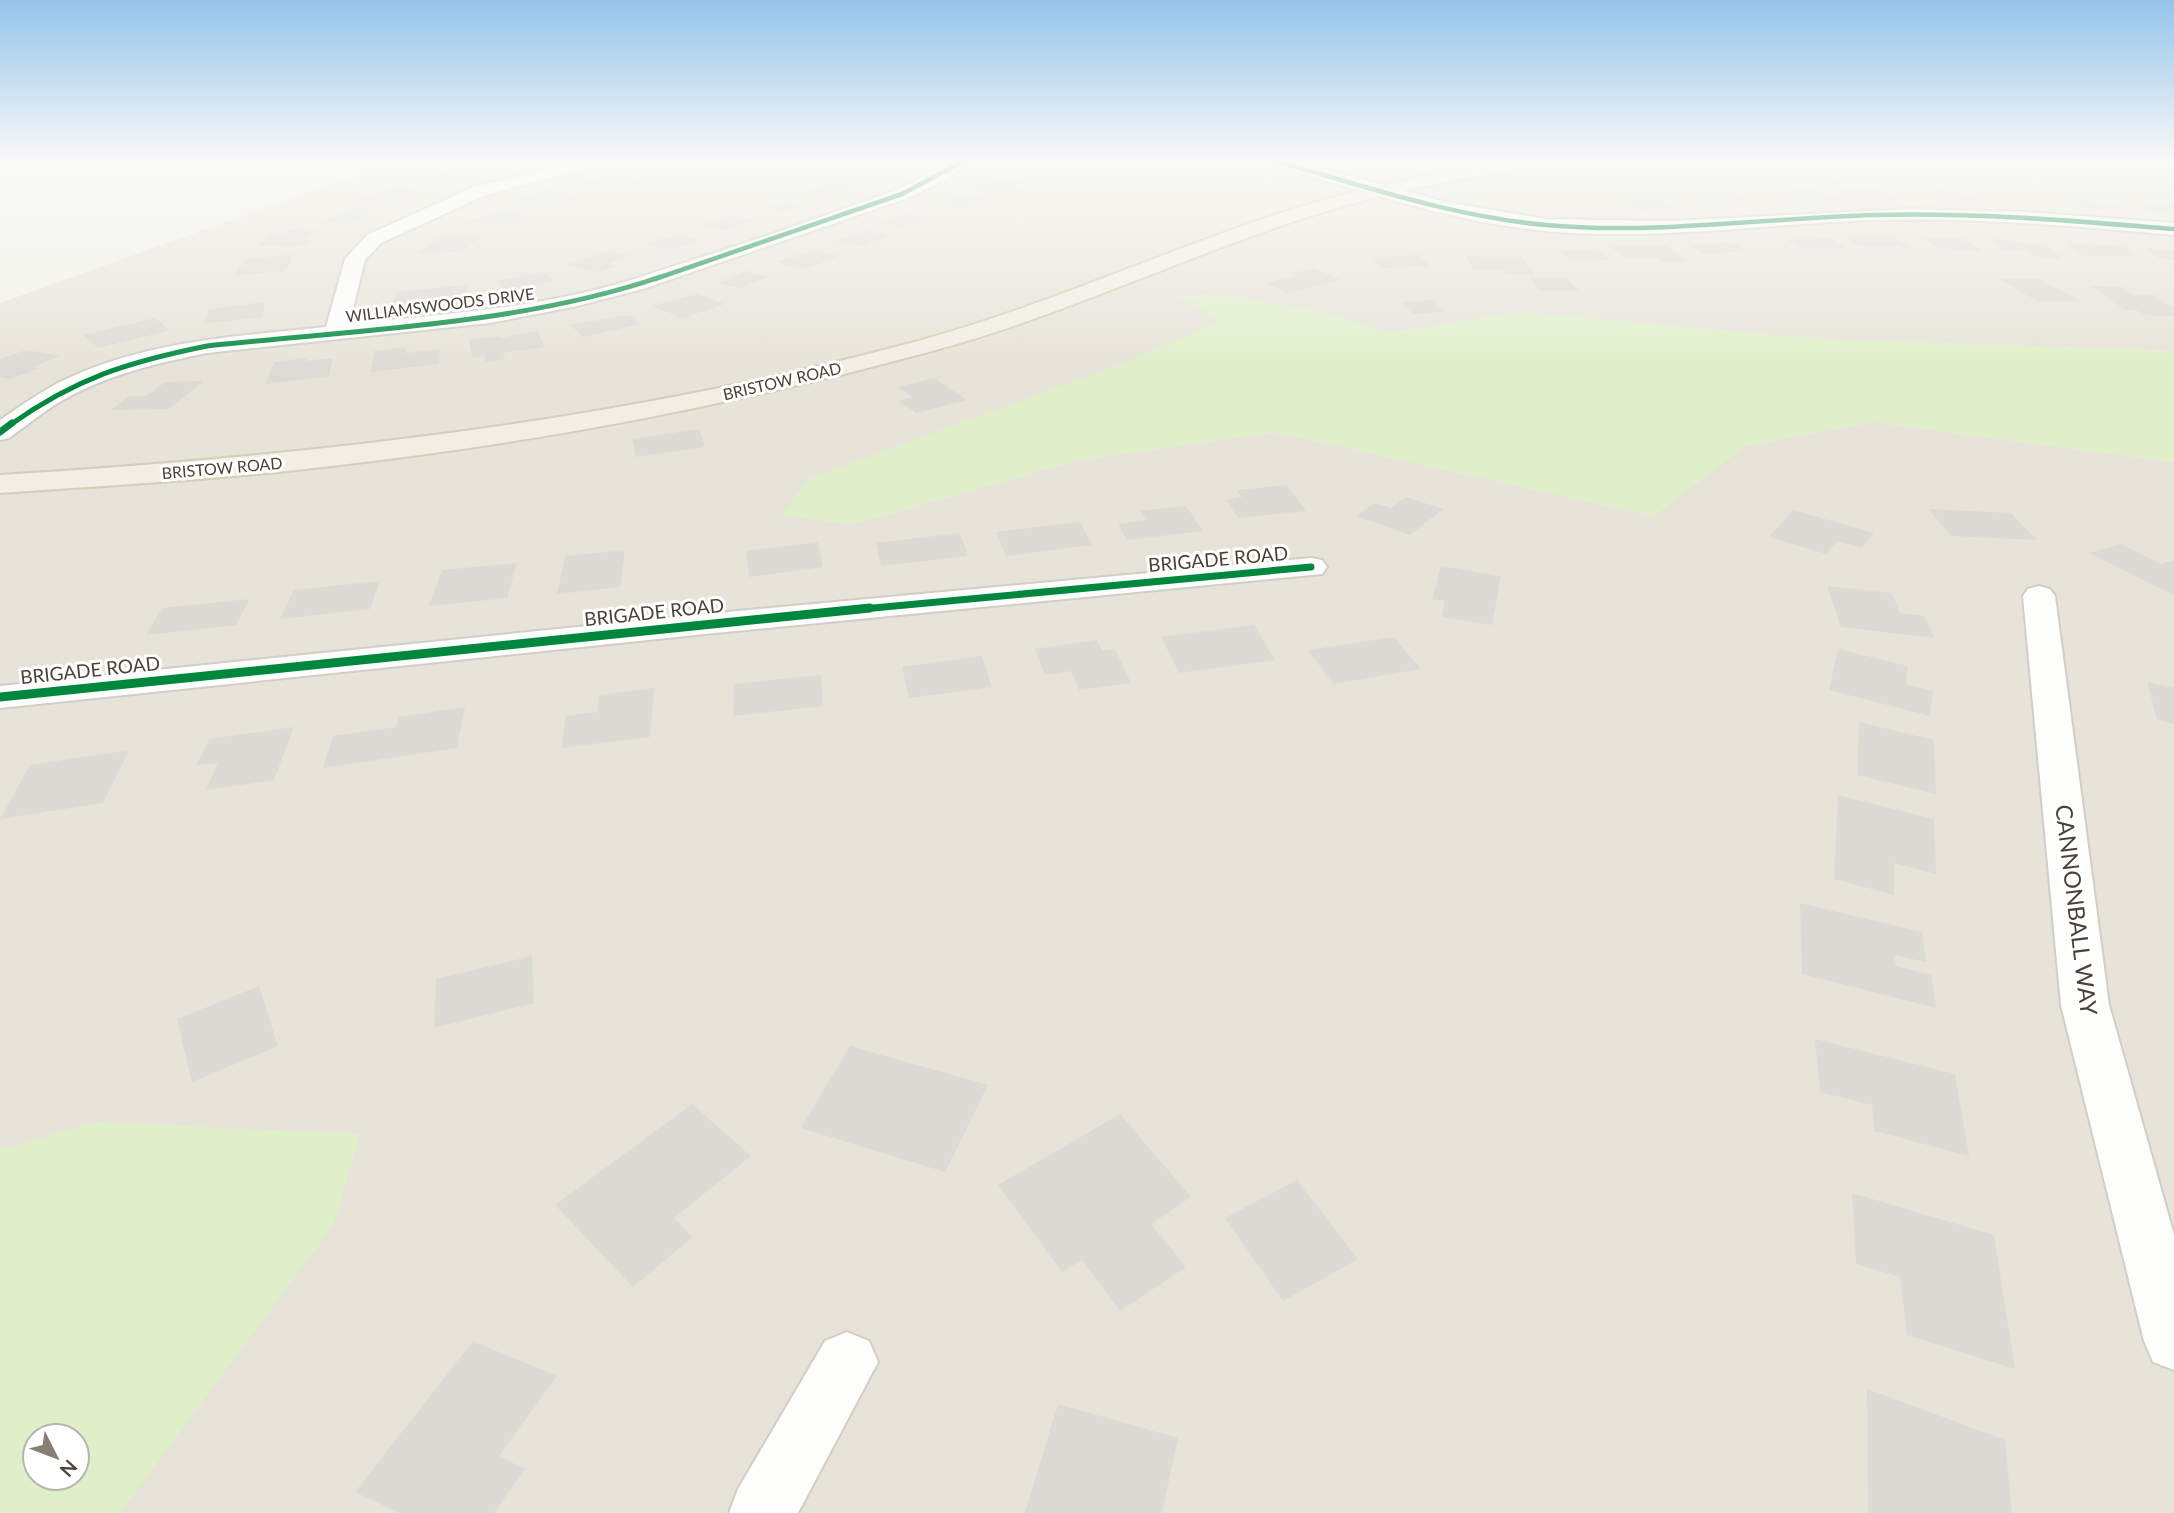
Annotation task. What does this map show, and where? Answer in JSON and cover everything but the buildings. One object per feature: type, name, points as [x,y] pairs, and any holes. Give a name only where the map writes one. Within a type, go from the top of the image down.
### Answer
[{"type":"main road","name":"BRISTOW ROAD","points":[[0,484],[339,457],[625,415],[757,389],[929,345],[1037,310],[1242,233]]},
{"type":"street","points":[[336,331],[355,259],[374,239],[388,233]]},
{"type":"street","name":"WILLIAMSWOODS DRIVE","points":[[0,432],[55,395],[128,365],[207,346],[490,316],[618,290],[788,233]]},
{"type":"street","name":"BRIGADE ROAD","points":[[0,697],[705,624],[1311,567]]},
{"type":"street","name":"CANNONBALL WAY","points":[[2039,596],[2084,1005],[2174,1341]]},
{"type":"street","points":[[762,1513],[847,1362]]},
{"type":"shaded area","points":[[196,233],[2174,233],[2174,351],[1822,339],[1520,313],[1388,333],[1328,314],[1222,294],[1182,297],[1221,321],[782,515],[853,524],[1078,460],[1275,432],[1653,516],[1745,446],[1873,422],[2174,462],[2174,1513],[0,1513],[0,303]]},
{"type":"green space","points":[[1222,294],[1328,314],[1388,333],[1520,313],[1822,339],[2174,351],[2174,462],[1873,422],[1745,446],[1653,516],[1275,432],[1078,460],[852,524],[781,515],[808,479],[1124,363],[1220,321],[1180,298]]},
{"type":"green space","points":[[97,1122],[360,1134],[333,1226],[120,1513],[0,1513],[0,1150]]},
{"type":"cycle path","points":[[0,432],[47,399],[90,377],[128,364],[207,346],[490,316],[573,301],[636,285],[789,233]]},
{"type":"cycle path","points":[[0,697],[705,624],[1311,567]]}]
